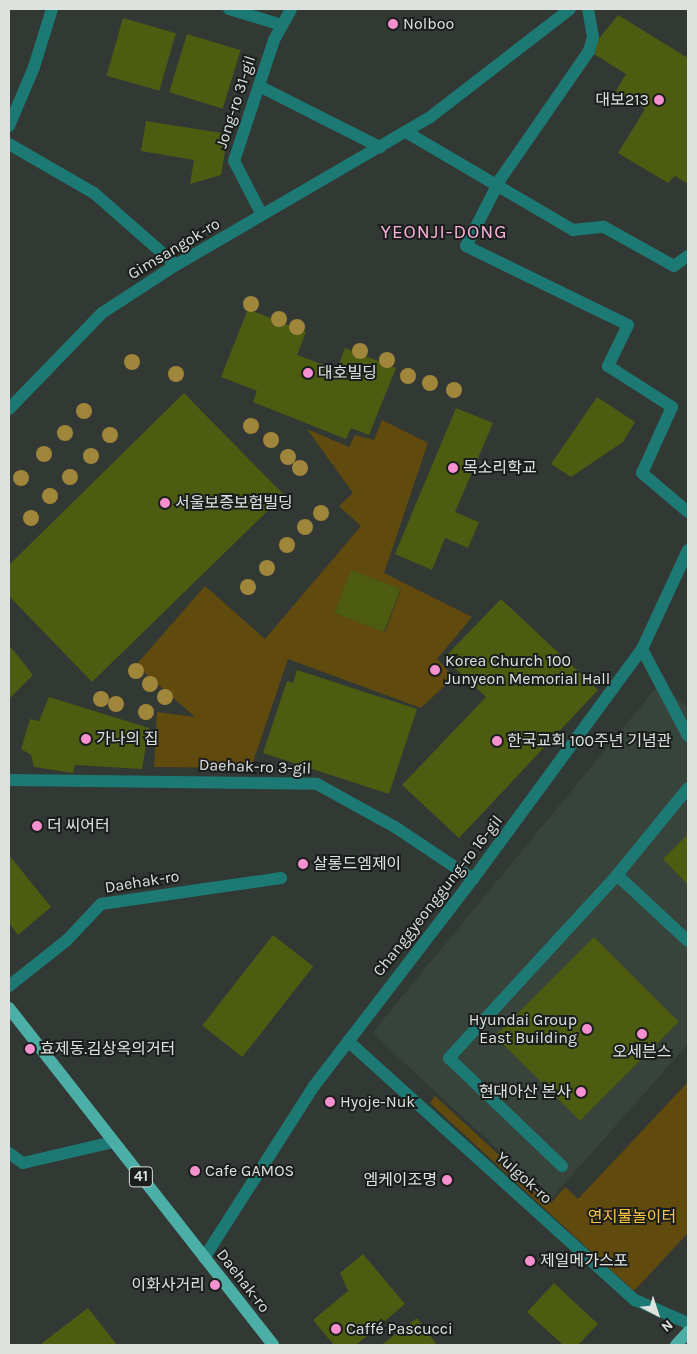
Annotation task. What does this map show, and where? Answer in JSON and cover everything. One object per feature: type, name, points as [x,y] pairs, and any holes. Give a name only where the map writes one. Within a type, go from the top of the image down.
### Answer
[{"type":"main road","name":"Daehak-ro","points":[[9,1008],[273,1345]]},
{"type":"main road","points":[[676,1345],[688,1332]]},
{"type":"street","points":[[9,126],[34,67],[52,9]]},
{"type":"street","points":[[229,9],[282,25]]},
{"type":"street","name":"Jong-ro 31-gil","points":[[262,215],[234,161],[259,86],[290,9]]},
{"type":"street","name":"Gimsangok-ro","points":[[9,409],[102,313],[176,265],[429,118],[570,9]]},
{"type":"street","points":[[588,9],[593,37],[589,51],[502,178],[500,187],[466,246],[628,325],[608,366],[672,407],[642,473],[688,512]]},
{"type":"street","points":[[259,86],[380,147]]},
{"type":"street","points":[[406,132],[573,230],[604,228],[674,266],[688,256]]},
{"type":"street","points":[[9,144],[94,193],[176,265]]},
{"type":"street","name":"Changgyeonggung-ro 16-gil","points":[[204,1258],[314,1086],[473,879],[642,649],[688,550]]},
{"type":"street","points":[[642,649],[688,736]]},
{"type":"street","name":"Daehak-ro 3-gil","points":[[9,780],[317,784],[394,827],[473,879]]},
{"type":"street","points":[[562,1166],[449,1058],[618,875],[688,788]]},
{"type":"street","points":[[618,875],[688,941]]},
{"type":"street","name":"Daehak-ro","points":[[9,986],[67,940],[101,904],[281,878]]},
{"type":"street","name":"Yulgok-ro","points":[[348,1041],[636,1300],[688,1324]]},
{"type":"street","points":[[9,1153],[24,1163],[113,1142]]},
{"type":"shaded area","points":[[660,683],[688,708],[688,1044],[551,1199],[372,1033]]},
{"type":"green space","points":[[382,420],[428,443],[384,573],[472,617],[437,659],[454,677],[421,708],[288,659],[251,768],[154,767],[157,712],[195,717],[136,665],[205,586],[265,639],[361,526],[339,506],[353,493],[307,429],[349,447],[355,435],[374,440]],"holes":[[[351,571],[401,589],[385,632],[335,613]]]},
{"type":"green space","name":"연지물놀이터","points":[[688,1082],[688,1233],[634,1291],[430,1103],[435,1096],[551,1203],[565,1187],[578,1199]]},
{"type":"building","name":"대보213","points":[[618,15],[688,58],[688,184],[675,176],[668,183],[618,153],[645,109],[616,91],[626,74],[589,51]]},
{"type":"building","points":[[123,18],[176,33],[159,91],[106,76]]},
{"type":"building","points":[[187,34],[241,50],[223,109],[169,92]]},
{"type":"building","points":[[146,121],[228,134],[221,175],[190,184],[194,160],[141,151]]},
{"type":"building","name":"대호빌딩","points":[[248,309],[306,332],[297,355],[337,370],[345,348],[396,368],[369,435],[351,428],[346,439],[253,402],[257,391],[221,377]]},
{"type":"building","points":[[184,393],[284,495],[92,682],[9,596],[9,565]]},
{"type":"building","points":[[597,397],[635,422],[623,442],[571,477],[551,464]]},
{"type":"building","name":"목소리학교","points":[[456,408],[493,423],[455,512],[479,522],[468,548],[445,538],[432,570],[395,554]]},
{"type":"building","points":[[351,570],[400,589],[384,632],[335,613]]},
{"type":"building","name":"한국교회 100주년 기념관","points":[[501,599],[598,690],[459,838],[402,785],[486,697],[444,658]]},
{"type":"building","points":[[9,645],[33,675],[9,699]]},
{"type":"building","points":[[297,670],[417,709],[389,794],[263,753],[287,681],[293,683]]},
{"type":"building","name":"가나의 집","points":[[49,697],[149,728],[142,769],[75,765],[73,773],[34,767],[31,755],[21,749],[30,719],[39,721]]},
{"type":"building","points":[[688,834],[688,885],[663,859]]},
{"type":"building","points":[[9,855],[51,907],[18,935],[9,923]]},
{"type":"building","points":[[273,935],[313,966],[242,1057],[202,1026]]},
{"type":"building","name":"Hyundai Group East Building","points":[[594,937],[679,1022],[580,1121],[495,1036]]},
{"type":"building","points":[[363,1254],[405,1304],[356,1345],[334,1345],[313,1320],[348,1291],[340,1273]]},
{"type":"building","points":[[554,1283],[598,1324],[578,1345],[563,1345],[527,1312]]},
{"type":"building","points":[[88,1308],[117,1345],[43,1345],[42,1343]]},
{"type":"building","points":[[417,1318],[437,1345],[381,1345]]},
{"type":"place","name":"Nolboo","points":[[393,24]]},
{"type":"place","name":"대보213","points":[[659,100]]},
{"type":"place","name":"대호빌딩","points":[[308,373]]},
{"type":"place","name":"목소리학교","points":[[453,468]]},
{"type":"place","name":"서울보증보험빌딩","points":[[165,503]]},
{"type":"place","name":"Korea Church 100 Junyeon Memorial Hall","points":[[435,670]]},
{"type":"place","name":"가나의 집","points":[[86,739]]},
{"type":"place","name":"한국교회 100주년 기념관","points":[[497,741]]},
{"type":"place","name":"더 씨어터","points":[[37,826]]},
{"type":"place","name":"살롱드엠제이","points":[[303,864]]},
{"type":"place","name":"Hyundai Group East Building","points":[[587,1029]]},
{"type":"place","name":"오세븐스","points":[[642,1034]]},
{"type":"place","name":"효제동.김상옥의거터","points":[[30,1049]]},
{"type":"place","name":"현대아산 본사","points":[[581,1092]]},
{"type":"place","name":"Hyoje-Nuk","points":[[330,1102]]},
{"type":"place","name":"Cafe GAMOS","points":[[195,1171]]},
{"type":"place","name":"엠케이조명","points":[[447,1180]]},
{"type":"place","name":"제일메가스포","points":[[530,1261]]},
{"type":"place","name":"이화사거리","points":[[215,1285]]},
{"type":"place","name":"Caffé Pascucci","points":[[336,1329]]},
{"type":"district","name":"YEONJI-DONG","points":[[444,233]]}]
